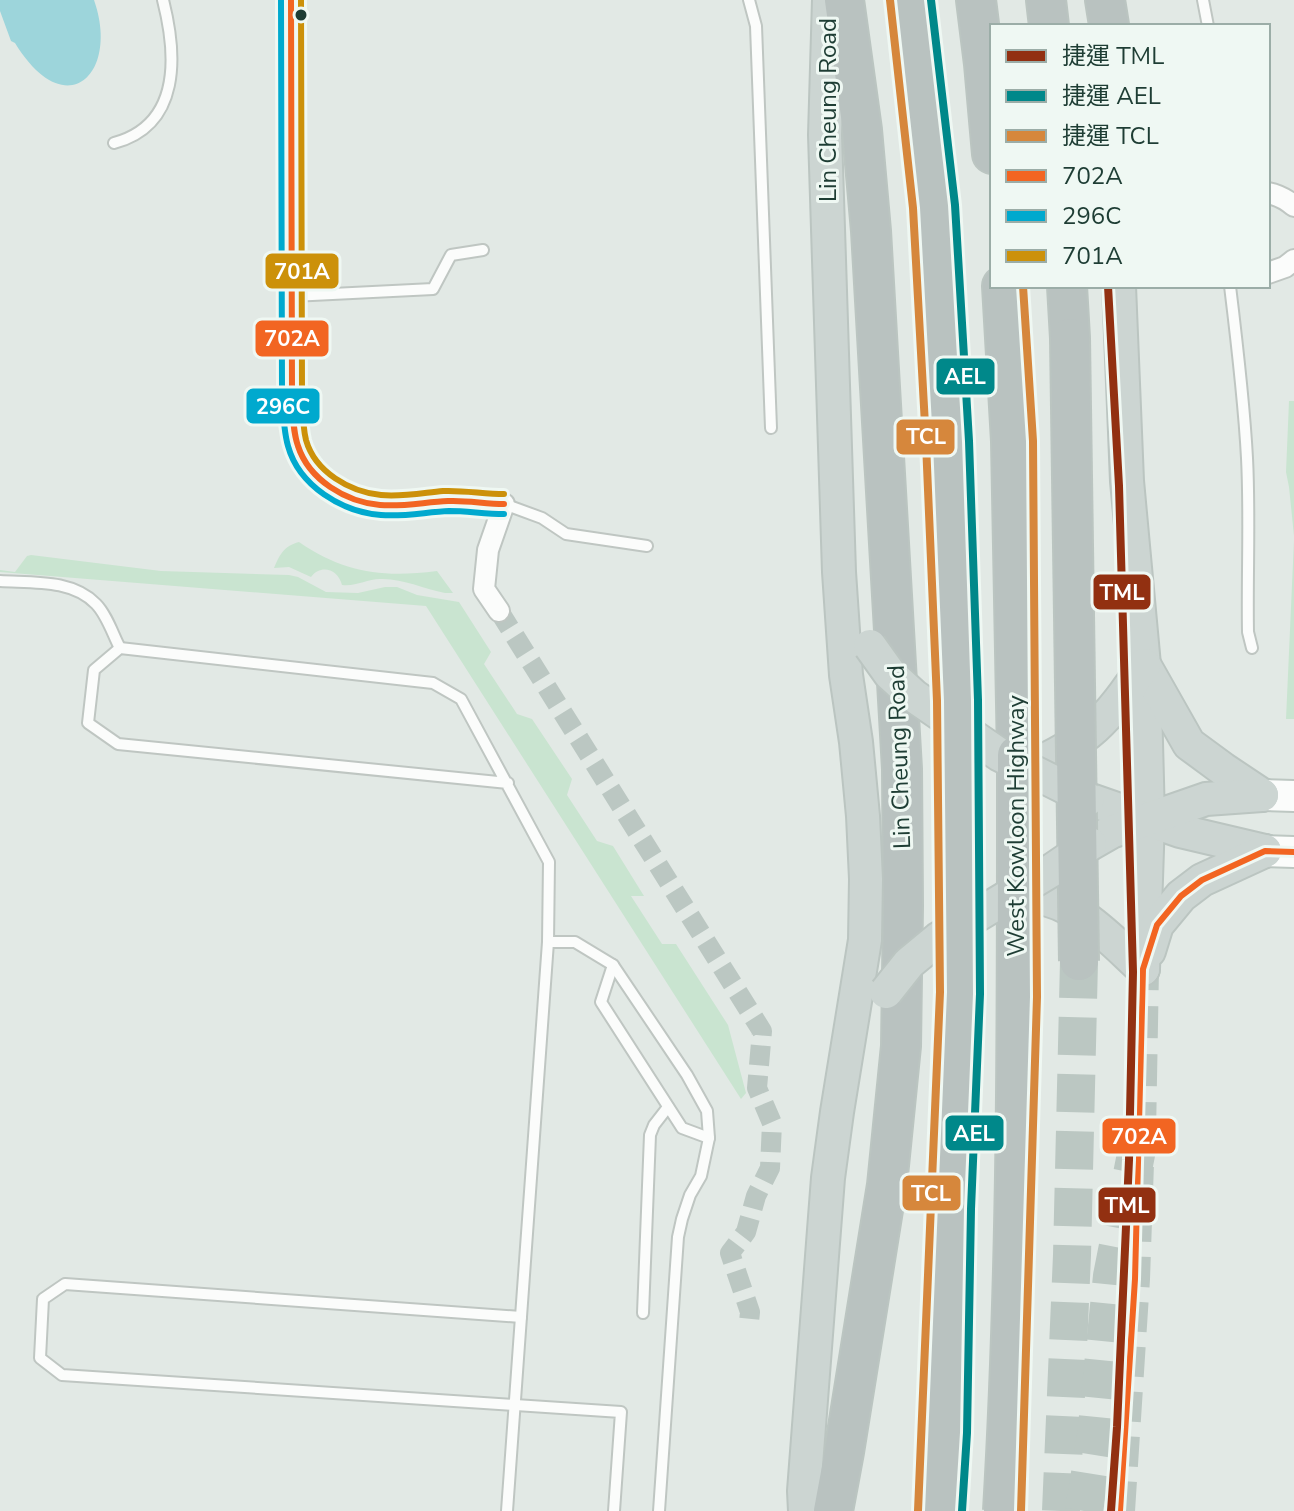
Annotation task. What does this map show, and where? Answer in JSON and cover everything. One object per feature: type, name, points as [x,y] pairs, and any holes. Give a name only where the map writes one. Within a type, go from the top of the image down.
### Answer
[{"type":"highway","name":"Lin Cheung Road","points":[[833,1511],[887,1185],[901,1046],[903,906],[902,769],[872,246],[862,130],[844,0]]},
{"type":"highway","points":[[911,0],[936,223],[950,442],[960,700],[960,993],[944,1511]]},
{"type":"highway","points":[[976,0],[990,132]]},
{"type":"highway","points":[[984,64],[985,0]]},
{"type":"highway","points":[[1046,0],[1049,24]]},
{"type":"highway","points":[[1107,0],[1109,24]]},
{"type":"highway","name":"West Kowloon Highway","points":[[1002,288],[1011,441],[1017,741],[1014,1193],[1003,1511]]},
{"type":"highway","points":[[1067,288],[1079,961]]},
{"type":"main road","name":"Lin Cheung Road","points":[[805,1511],[828,1178],[865,940],[866,879],[863,816],[846,675],[839,572],[825,135],[829,0]]},
{"type":"main road","points":[[1119,288],[1127,481],[1144,665],[1148,819],[1143,969]]},
{"type":"main road","points":[[839,572],[852,611],[870,646],[890,674],[914,696],[1000,755],[1115,810],[1217,841],[1280,851]]},
{"type":"main road","points":[[1027,768],[1058,755],[1085,737],[1125,695],[1144,665]]},
{"type":"main road","points":[[1144,665],[1189,744],[1262,795]]},
{"type":"main road","points":[[837,1112],[860,1047],[886,992],[909,963],[938,939],[1111,832],[1206,799],[1294,796]]},
{"type":"main road","points":[[1143,969],[1157,925],[1181,896],[1202,880],[1280,851]]},
{"type":"main road","points":[[1008,897],[1035,897],[1063,906],[1109,936],[1143,969]]},
{"type":"street","points":[[291,0],[293,422],[297,442],[303,458],[318,476],[336,491],[359,502],[382,505],[454,501],[504,504],[488,550],[484,589],[499,611]]},
{"type":"street","points":[[1270,193],[1294,206]]},
{"type":"street","points":[[1272,277],[1294,260]]},
{"type":"lane","points":[[114,143],[140,133],[151,124],[162,109],[168,93],[171,52],[163,0]]},
{"type":"lane","points":[[749,0],[756,26],[771,428]]},
{"type":"lane","points":[[1203,0],[1208,24]]},
{"type":"lane","points":[[292,296],[433,289],[451,255],[483,250]]},
{"type":"lane","points":[[1230,288],[1242,382],[1248,632],[1252,648]]},
{"type":"lane","points":[[504,504],[542,518],[566,534],[647,546]]},
{"type":"lane","points":[[0,581],[62,585],[81,592],[98,606],[120,648]]},
{"type":"lane","points":[[507,1511],[548,942],[549,862],[508,783],[461,699],[433,683],[120,648],[94,670],[88,723],[118,744],[508,783]]},
{"type":"lane","points":[[548,942],[575,942],[613,965],[687,1075],[707,1111],[709,1138],[701,1176],[690,1195],[678,1237],[659,1511]]},
{"type":"lane","points":[[613,965],[601,1002],[682,1128],[709,1138]]},
{"type":"lane","points":[[643,1313],[650,1135],[668,1107]]},
{"type":"lane","points":[[521,1317],[65,1284],[43,1299],[40,1358],[62,1375],[621,1412],[614,1511]]},
{"type":"green space","points":[[1289,401],[1294,401],[1294,536],[1286,472]]},
{"type":"green space","points":[[1294,540],[1294,719],[1286,719]]},
{"type":"green space","points":[[299,542],[332,561],[365,571],[399,574],[437,571],[453,593],[388,579],[342,585],[337,575],[329,570],[311,577],[289,567],[274,568],[283,551]]},
{"type":"green space","points":[[31,555],[161,571],[289,575],[326,592],[358,593],[397,587],[417,595],[459,602],[491,652],[484,664],[517,714],[532,719],[572,779],[567,795],[597,841],[613,846],[644,896],[631,896],[662,944],[676,944],[728,1025],[746,1093],[741,1099],[426,606],[0,572],[15,572]]},
{"type":"water","points":[[0,0],[94,0],[100,26],[100,50],[94,68],[83,80],[69,85],[53,82],[34,68],[11,41],[0,11]]},
{"type":"tunnel","points":[[499,611],[762,1031],[757,1088],[772,1123],[770,1168],[756,1196],[746,1232],[730,1253],[750,1312],[749,1322]]},
{"type":"tunnel","points":[[1061,1511],[1072,1255],[1079,961]]},
{"type":"tunnel","points":[[1140,1134],[1143,969]]},
{"type":"tunnel","points":[[1120,1511],[1135,1279],[1140,1134]]},
{"type":"tunnel","points":[[1084,1511],[1096,1436],[1112,1276],[1140,1134]]},
{"type":"metro line","name":"TCL","points":[[890,0],[913,208],[937,701],[940,992],[918,1511]]},
{"type":"metro line","name":"AEL","points":[[931,0],[955,205],[969,441],[978,700],[980,994],[962,1511]]},
{"type":"metro line","name":"TCL","points":[[1021,1511],[1037,997],[1033,441],[1023,288]]},
{"type":"metro line","name":"TML","points":[[1108,288],[1119,486],[1133,972],[1129,1160],[1111,1511]]},
{"type":"transit line","name":"296C","points":[[281,0],[282,391],[285,432],[294,460],[312,485],[324,494],[366,513],[398,515],[449,511],[504,514]]},
{"type":"transit line","name":"702A","points":[[291,0],[292,391],[294,426],[303,458],[330,487],[367,503],[397,505],[455,501],[504,504]]},
{"type":"transit line","name":"701A","points":[[301,0],[302,391],[306,440],[317,462],[326,471],[357,490],[397,496],[451,491],[504,494]]},
{"type":"transit line","name":"702A","points":[[1120,1511],[1135,1279],[1143,969],[1157,925],[1181,896],[1202,880],[1265,851],[1294,852]]}]
